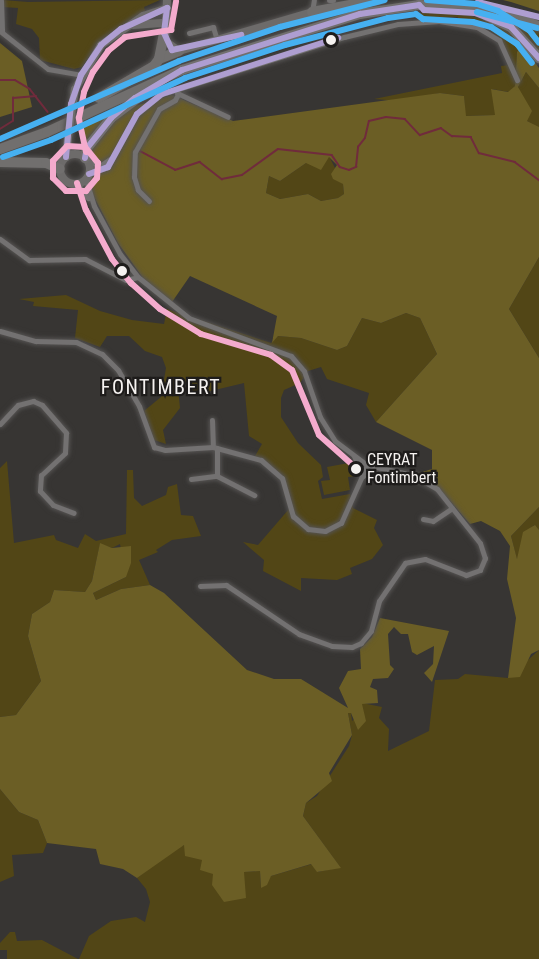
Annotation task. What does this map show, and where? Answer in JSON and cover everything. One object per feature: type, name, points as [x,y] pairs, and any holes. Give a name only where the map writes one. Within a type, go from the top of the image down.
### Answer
[{"type":"highway","points":[[312,12],[377,0]]},
{"type":"highway","points":[[99,98],[233,45],[322,17],[399,0]]},
{"type":"highway","points":[[459,0],[538,20]]},
{"type":"highway","points":[[0,149],[47,132],[182,70],[325,23],[419,5],[482,10],[538,20]]},
{"type":"highway","points":[[419,5],[424,10],[475,13],[495,19],[523,37],[539,58]]},
{"type":"highway","points":[[159,59],[164,28]]},
{"type":"highway","points":[[0,142],[46,125],[148,70],[159,59],[179,51]]},
{"type":"highway","points":[[84,158],[87,148],[111,118],[135,98],[182,70]]},
{"type":"highway","points":[[0,162],[46,164],[60,169]]},
{"type":"street","points":[[0,0],[1,31],[26,55],[48,69],[81,75]]},
{"type":"street","points":[[167,4],[164,28],[168,46],[179,51],[217,42],[312,12],[314,0]]},
{"type":"street","points":[[167,4],[122,29],[101,45],[81,75],[75,89],[66,157],[60,169],[66,181],[84,179],[108,167],[137,114],[147,104],[344,37],[420,21],[467,24],[499,40],[517,80]]},
{"type":"street","points":[[122,29],[135,24],[164,28]]},
{"type":"street","points":[[189,33],[213,27],[217,42]]},
{"type":"street","points":[[175,93],[228,117]]},
{"type":"street","points":[[148,201],[138,190],[134,177],[135,152],[153,118],[176,100],[175,93]]},
{"type":"street","points":[[69,129],[84,158],[84,179],[94,206],[120,254],[138,277],[189,318],[291,356],[309,380],[327,430],[367,465],[426,481],[452,508],[484,550],[480,570],[466,575],[425,559],[405,563],[379,601],[370,631],[361,644],[352,647],[332,646],[299,634],[226,585],[200,586]]},
{"type":"street","points":[[66,157],[84,158],[102,165],[114,156]]},
{"type":"street","points":[[0,239],[29,260],[85,259],[126,280],[138,277]]},
{"type":"street","points":[[0,331],[22,339],[76,342],[91,348],[118,370],[139,406],[154,447],[165,450],[215,447],[270,465],[286,486],[293,516],[302,526],[316,531],[334,528],[346,517],[367,465]]},
{"type":"street","points":[[0,424],[18,405],[33,401],[42,405],[66,433],[65,453],[41,475],[40,491],[53,506],[74,513]]},
{"type":"street","points":[[212,420],[217,476]]},
{"type":"street","points":[[354,456],[363,476]]},
{"type":"street","points":[[191,479],[217,476],[254,495]]},
{"type":"street","points":[[423,519],[433,521],[452,508]]},
{"type":"shaded area","points":[[3,0],[28,2],[160,0],[144,7],[146,13],[97,45],[82,67],[74,69],[40,60],[39,38],[32,29],[16,24],[18,8],[3,7]]},
{"type":"shaded area","points":[[503,0],[539,0],[539,11],[511,2]]},
{"type":"shaded area","points":[[449,12],[491,20],[511,31],[522,44],[517,52],[515,86],[509,92],[492,89],[496,115],[465,116],[464,96],[440,93],[399,101],[374,99],[502,73],[501,66],[509,65],[498,36],[484,26],[458,22],[458,17],[414,17],[413,13]]},
{"type":"shaded area","points":[[511,22],[539,32],[539,52]]},
{"type":"shaded area","points":[[0,43],[22,61],[32,107],[0,117]]},
{"type":"shaded area","points":[[522,44],[539,68],[539,88],[526,72],[518,87],[532,111],[527,121],[539,127],[539,257],[509,309],[539,358],[539,507],[511,536],[517,559],[523,532],[535,525],[539,530],[539,650],[531,654],[520,677],[508,678],[516,618],[507,579],[510,546],[500,531],[481,521],[470,524],[438,487],[416,474],[432,469],[432,450],[376,422],[437,354],[420,318],[406,313],[381,323],[362,318],[347,346],[337,350],[301,338],[278,336],[272,343],[277,316],[190,276],[172,302],[143,278],[118,243],[91,191],[78,123],[172,95],[233,121],[440,93],[464,96],[466,116],[495,115],[491,89],[508,92],[515,86],[517,52]],"holes":[[[329,157],[337,165],[331,174],[333,179],[343,184],[344,194],[338,198],[321,201],[308,194],[280,199],[266,193],[269,176],[280,181],[306,163],[321,170]]]},
{"type":"shaded area","points":[[526,72],[539,88],[539,128],[527,121],[518,87]]},
{"type":"shaded area","points":[[329,156],[343,184],[344,194],[338,198],[321,201],[308,194],[280,199],[266,193],[269,176],[280,181],[306,163],[325,162]]},
{"type":"shaded area","points":[[539,257],[539,358],[509,309]]},
{"type":"shaded area","points":[[66,295],[100,311],[132,320],[164,324],[167,309],[271,343],[278,336],[301,338],[337,350],[347,346],[362,318],[381,323],[406,313],[420,318],[437,354],[376,422],[366,405],[369,393],[327,379],[321,367],[308,371],[300,383],[284,390],[281,398],[281,417],[298,443],[321,465],[323,477],[318,481],[322,499],[350,494],[353,508],[377,520],[374,528],[383,545],[372,559],[350,568],[352,574],[337,580],[301,578],[301,591],[263,571],[264,560],[243,542],[258,545],[289,509],[278,472],[255,456],[262,444],[249,436],[244,383],[194,395],[190,379],[178,388],[180,408],[163,430],[166,444],[154,440],[144,411],[161,397],[166,368],[162,357],[145,351],[129,336],[107,336],[100,347],[75,338],[78,310],[33,306],[34,302],[19,299]]},
{"type":"shaded area","points":[[7,461],[14,543],[54,535],[56,540],[78,548],[85,534],[96,541],[126,534],[127,470],[133,470],[134,498],[142,506],[166,495],[168,487],[177,484],[181,515],[193,516],[201,536],[172,540],[156,550],[158,552],[139,560],[150,585],[121,589],[96,600],[93,593],[126,577],[120,544],[112,548],[100,544],[92,581],[85,592],[54,590],[50,602],[32,614],[28,636],[41,681],[16,715],[0,717],[0,468]]},
{"type":"shaded area","points":[[354,462],[357,476],[348,477],[350,490],[324,495],[321,481],[330,480],[327,467]]},
{"type":"shaded area","points":[[539,507],[539,530],[534,525],[517,560],[511,536]]},
{"type":"shaded area","points":[[100,543],[112,548],[131,546],[131,563],[126,577],[93,593],[96,600],[121,589],[150,585],[164,593],[247,670],[274,679],[301,679],[348,708],[339,688],[348,671],[361,669],[360,649],[372,637],[380,618],[449,631],[432,682],[424,673],[433,664],[434,646],[417,655],[412,652],[408,634],[401,634],[394,627],[388,634],[390,665],[394,669],[388,678],[373,679],[370,687],[377,690],[378,703],[362,704],[366,721],[358,730],[351,713],[348,713],[352,735],[329,773],[332,781],[306,803],[303,816],[341,868],[317,872],[311,864],[271,876],[267,885],[261,888],[260,871],[244,872],[246,898],[224,902],[212,885],[213,874],[200,870],[202,860],[185,856],[184,845],[137,878],[123,869],[100,864],[96,849],[47,843],[38,820],[19,812],[0,789],[0,717],[16,715],[41,681],[28,636],[32,614],[50,602],[54,590],[85,592],[92,581]]},
{"type":"shaded area","points":[[539,650],[539,959],[79,959],[89,936],[111,921],[136,917],[145,922],[150,902],[146,889],[137,878],[176,848],[184,845],[243,872],[260,871],[261,888],[271,876],[312,864],[318,872],[340,867],[303,816],[306,803],[317,796],[349,746],[352,735],[348,713],[351,713],[352,721],[361,713],[362,703],[382,707],[379,718],[389,729],[388,751],[429,731],[435,680],[458,679],[465,674],[508,678]]},
{"type":"shaded area","points":[[0,789],[19,812],[38,820],[47,843],[43,853],[12,855],[14,876],[0,882]]},
{"type":"shaded area","points":[[10,932],[15,932],[17,941],[42,940],[78,959],[7,959],[7,950],[0,950],[0,943]]},
{"type":"waterway","points":[[0,80],[15,80],[30,89],[48,112]]},
{"type":"waterway","points":[[0,129],[13,121],[13,98],[36,96]]},
{"type":"waterway","points":[[140,151],[175,170],[200,162],[222,179],[242,175],[278,149],[332,155],[340,167],[349,170],[356,167],[358,147],[365,138],[369,121],[386,117],[405,119],[420,135],[441,128],[452,136],[471,137],[479,153],[515,162],[539,180]]},
{"type":"transit line","points":[[0,139],[179,61],[280,27],[385,0]]},
{"type":"transit line","points":[[427,0],[477,4],[498,11],[529,30],[539,43]]},
{"type":"transit line","points":[[86,152],[79,118],[84,92],[93,72],[108,51],[125,37],[171,30],[176,1]]},
{"type":"transit line","points":[[478,2],[539,17]]},
{"type":"transit line","points":[[85,158],[87,148],[111,118],[135,98],[182,70],[360,14],[419,5],[424,10],[475,13],[511,27],[539,58]]},
{"type":"transit line","points":[[66,157],[71,104],[81,75],[101,45],[121,29],[167,8],[164,33],[172,50],[241,35]]},
{"type":"transit line","points":[[477,12],[537,28]]},
{"type":"transit line","points":[[3,157],[51,140],[185,78],[285,45],[388,18],[416,14],[423,19],[473,22],[491,27],[517,44],[532,63]]},
{"type":"transit line","points":[[89,174],[108,167],[137,114],[162,94],[338,38]]},
{"type":"transit line","points":[[66,147],[53,161],[53,178],[66,191],[86,191],[97,178],[98,163],[85,147],[67,146]]},
{"type":"transit line","points":[[77,183],[86,210],[112,259],[131,283],[160,309],[201,334],[271,355],[292,370],[319,435],[356,468],[355,473]]},
{"type":"place","name":"CEYRAT Fontimbert","points":[[356,469]]},
{"type":"district","name":"FONTIMBERT","points":[[161,387]]}]
